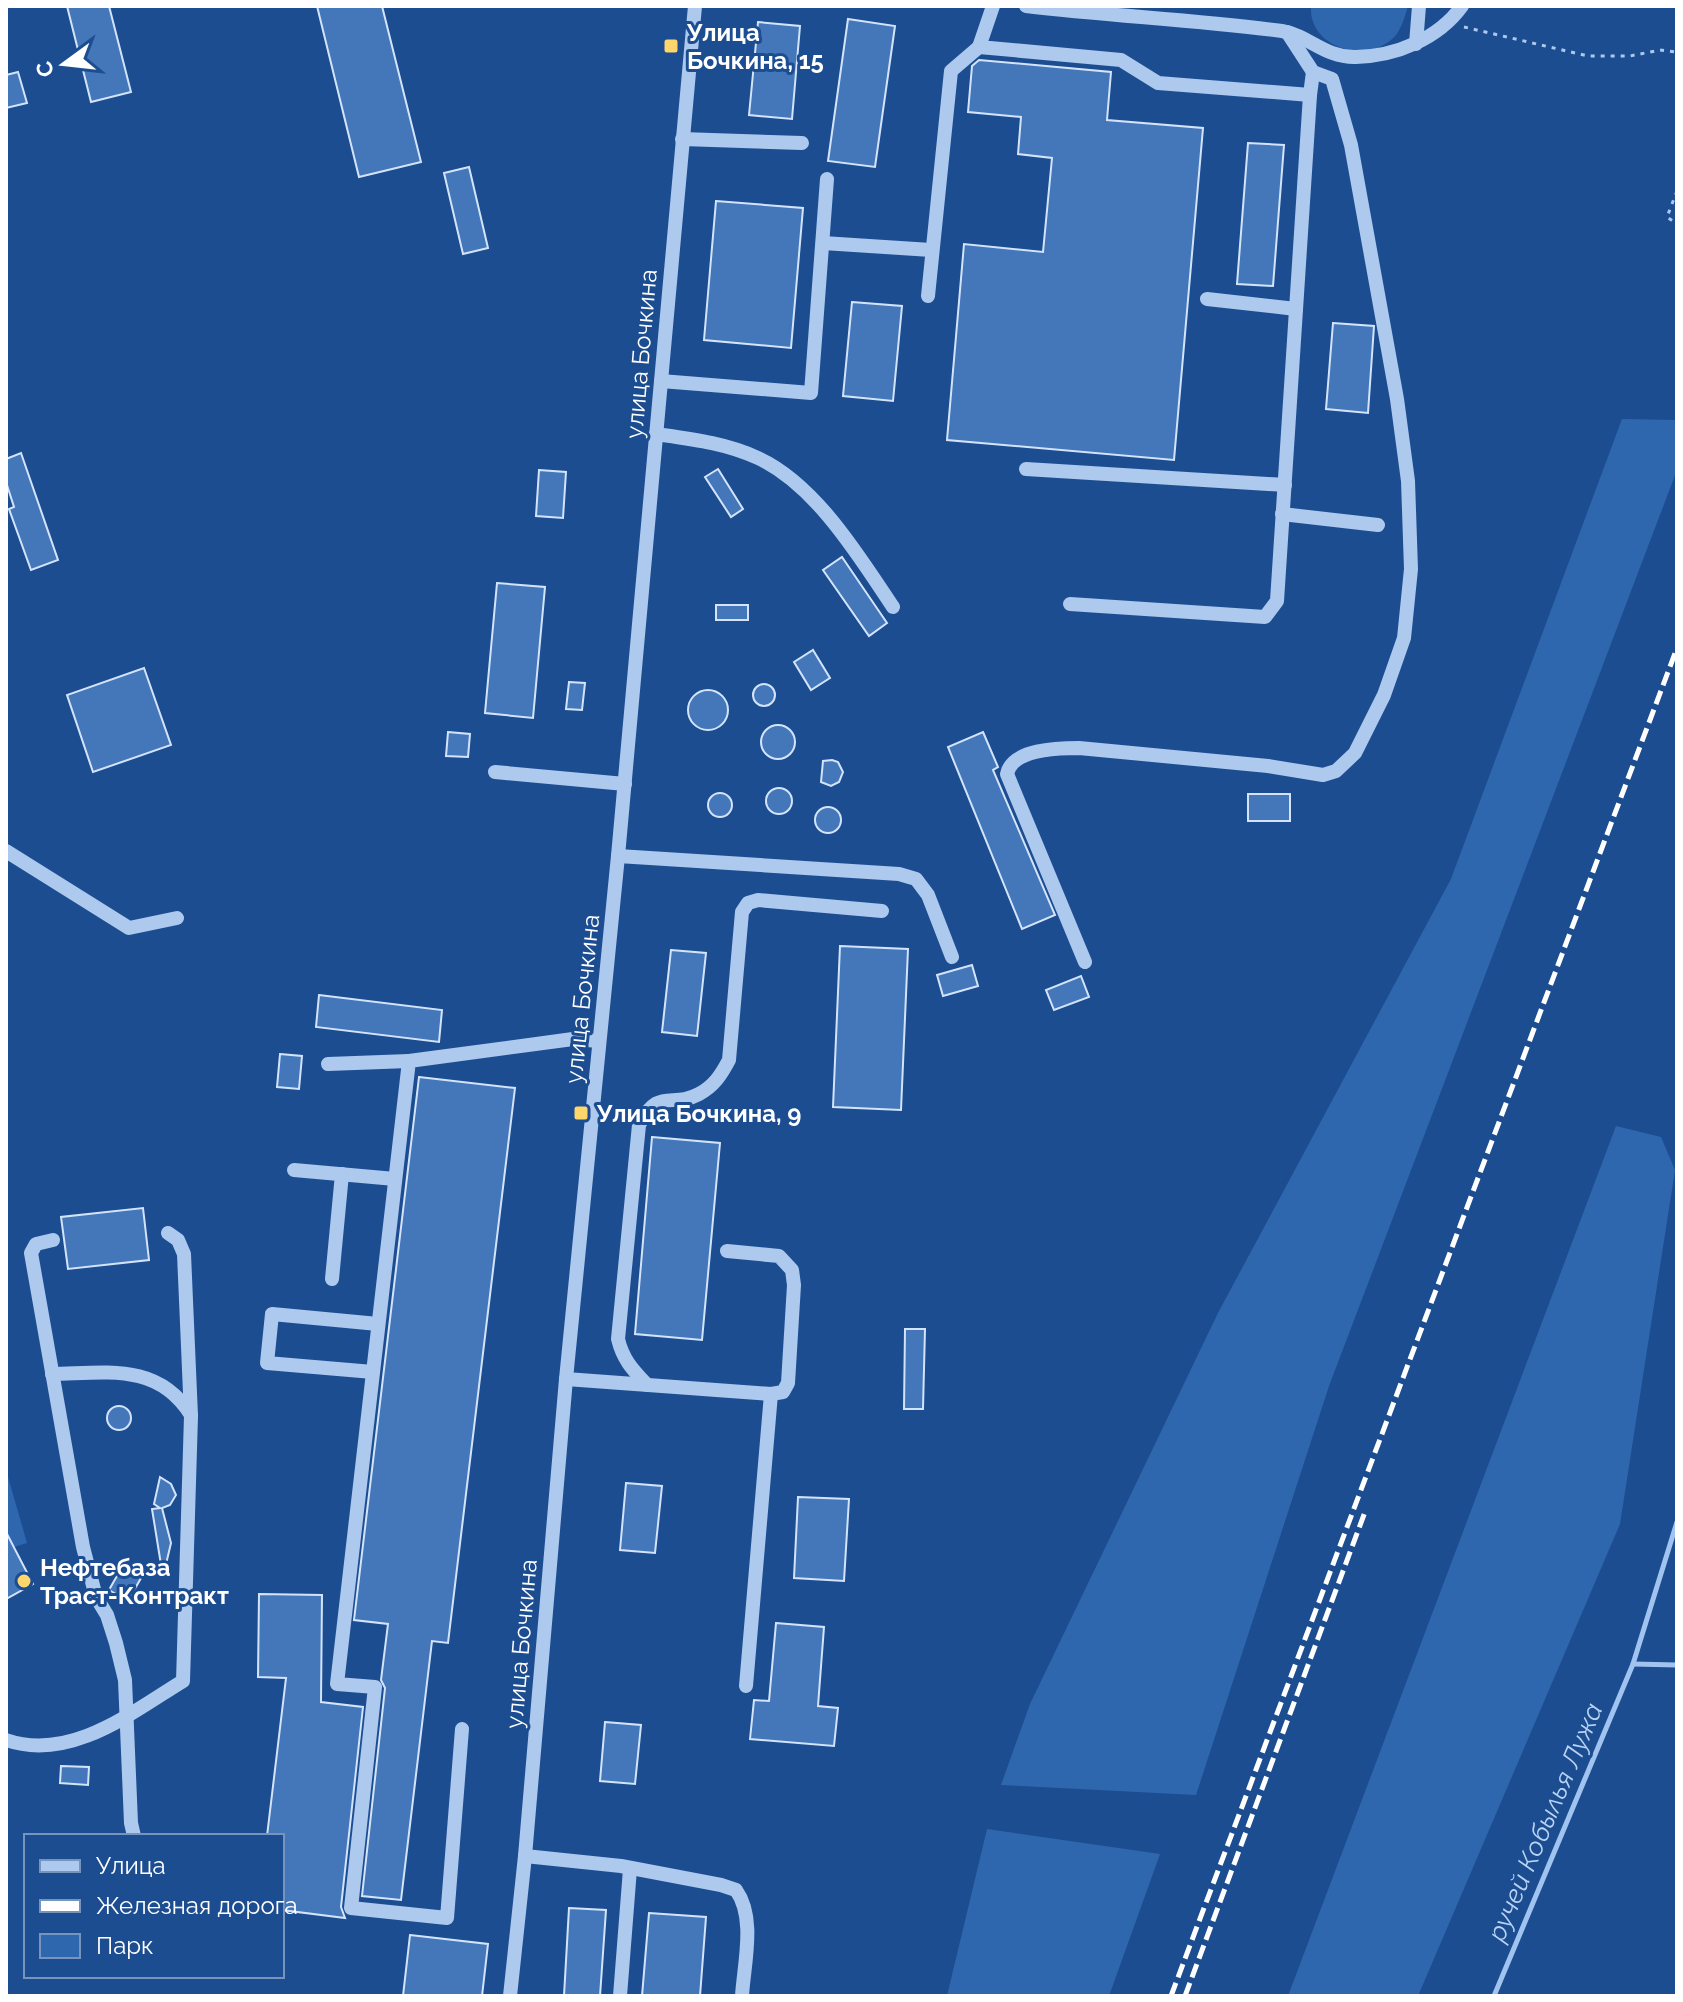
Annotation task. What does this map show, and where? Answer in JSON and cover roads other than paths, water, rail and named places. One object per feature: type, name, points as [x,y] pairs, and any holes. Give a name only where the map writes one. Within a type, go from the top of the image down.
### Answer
[{"type":"street","name":"улица Бочкина","points":[[510,1996],[695,6]]},
{"type":"street","points":[[928,296],[951,71],[979,47],[993,6]]},
{"type":"street","points":[[1416,44],[1419,6]]},
{"type":"street","points":[[1035,7],[1150,12],[1287,32],[1341,57],[1370,56],[1416,44],[1449,24],[1462,6]]},
{"type":"street","points":[[1085,962],[1007,774],[1015,760],[1050,748],[1079,748],[1268,766],[1307,774],[1323,775],[1336,771],[1355,753],[1384,695],[1404,638],[1411,569],[1408,481],[1397,399],[1351,145],[1332,79],[1313,72],[1287,32]]},
{"type":"street","points":[[979,47],[1121,60],[1158,83],[1310,95]]},
{"type":"street","points":[[1070,604],[1265,617],[1277,601],[1313,72]]},
{"type":"street","points":[[682,139],[802,143]]},
{"type":"street","points":[[661,381],[811,393],[827,179]]},
{"type":"street","points":[[823,243],[931,250]]},
{"type":"street","points":[[1207,299],[1296,309]]},
{"type":"street","points":[[656,434],[726,447],[758,458],[776,469],[840,528],[893,607]]},
{"type":"street","points":[[1026,469],[1285,485]]},
{"type":"street","points":[[1282,514],[1378,525]]},
{"type":"street","points":[[495,772],[625,784]]},
{"type":"street","points":[[6,851],[129,928],[177,918]]},
{"type":"street","points":[[618,856],[899,874],[916,879],[928,895],[952,957]]},
{"type":"street","points":[[647,1385],[629,1367],[618,1339],[639,1125],[647,1109],[660,1100],[696,1096],[719,1080],[729,1060],[742,912],[748,903],[758,900],[882,911]]},
{"type":"street","points":[[328,1064],[409,1061],[573,1039],[599,1041]]},
{"type":"street","points":[[409,1061],[337,1684],[375,1687],[351,1908],[447,1918],[462,1729]]},
{"type":"street","points":[[294,1170],[395,1179]]},
{"type":"street","points":[[332,1279],[342,1174]]},
{"type":"street","points":[[6,1740],[26,1745],[57,1745],[105,1729],[183,1681],[191,1416],[184,1254],[178,1240],[168,1233]]},
{"type":"street","points":[[53,1240],[36,1244],[31,1253],[83,1547],[96,1597],[107,1615],[125,1680],[134,1834]]},
{"type":"street","points":[[566,1379],[771,1394],[783,1392],[788,1383],[795,1299],[792,1270],[779,1256],[727,1251]]},
{"type":"street","points":[[373,1372],[267,1363],[272,1314],[378,1324]]},
{"type":"street","points":[[52,1374],[136,1374],[158,1381],[183,1403],[191,1416]]},
{"type":"street","points":[[746,1686],[771,1394]]},
{"type":"street","points":[[525,1856],[561,1858],[630,1869],[736,1890],[746,1908],[747,1924],[742,1996]]},
{"type":"street","points":[[620,1996],[630,1869]]},
{"type":"waterway","name":"ручей Кобылья Лужа","points":[[1494,1996],[1633,1664],[1677,1522]]},
{"type":"waterway","name":"ручей Кобылья Лужа","points":[[1633,1664],[1677,1665]]},
{"type":"railway","points":[[1171,1996],[1677,648]]},
{"type":"railway","points":[[1185,1996],[1365,1512]]},
{"type":"place","name":"Улица Бочкина, 15","points":[[671,46]]},
{"type":"place","name":"Улица Бочкина, 9","points":[[581,1113]]},
{"type":"place","name":"Нефтебаза Траст-Контракт","points":[[24,1581]]}]
